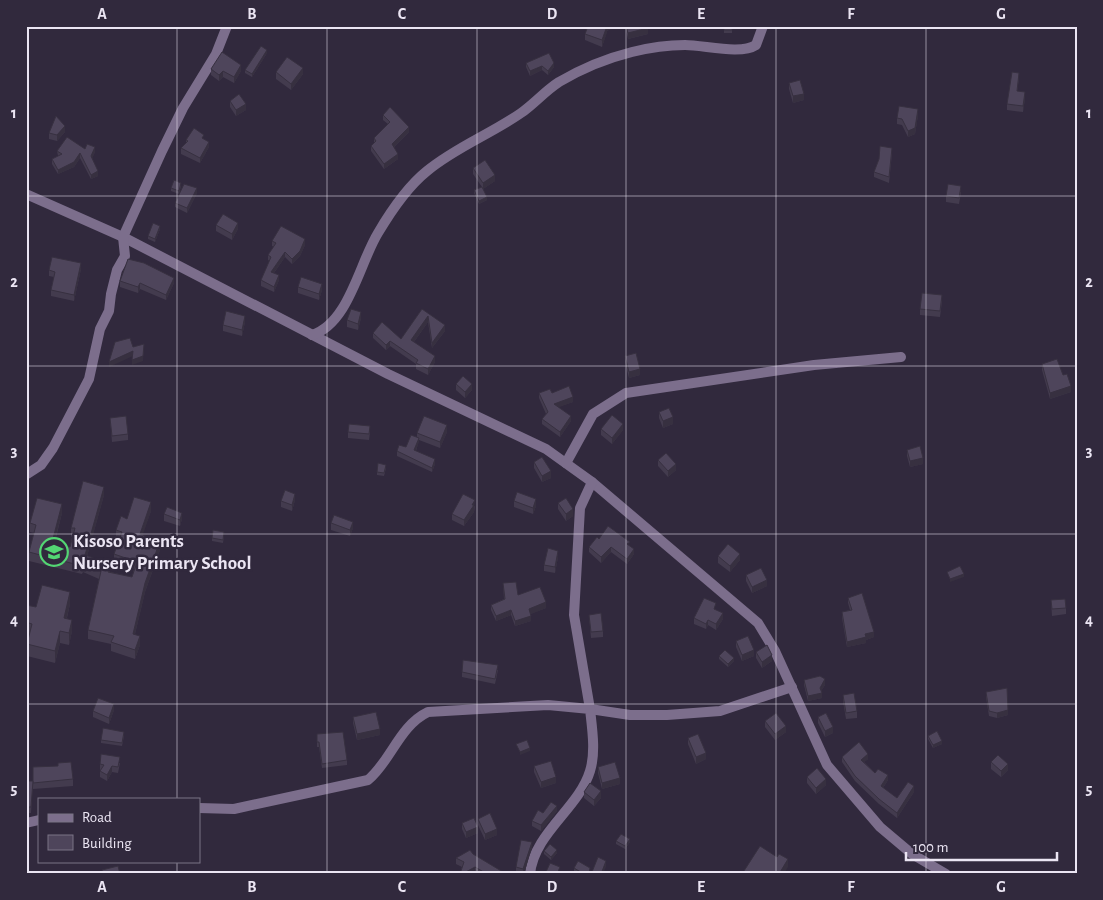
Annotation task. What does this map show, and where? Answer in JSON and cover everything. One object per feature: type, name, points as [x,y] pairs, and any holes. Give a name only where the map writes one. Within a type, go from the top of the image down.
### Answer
[{"type":"street","points":[[27,474],[41,465],[53,448],[89,379],[100,329],[109,311],[117,270],[125,256],[123,238],[183,108],[216,54],[227,26]]},
{"type":"street","points":[[312,334],[321,332],[343,311],[359,270],[378,233],[406,191],[434,166],[463,146],[520,114],[558,82],[600,62],[634,51],[684,45],[746,49],[756,45],[763,26]]},
{"type":"street","points":[[26,194],[123,238],[406,383],[546,449],[592,482],[722,591],[758,624],[775,651],[828,765],[880,827],[931,870],[946,874]]},
{"type":"street","points":[[566,463],[593,414],[626,393],[814,365],[901,357]]},
{"type":"street","points":[[530,874],[537,853],[580,791],[590,770],[593,734],[574,616],[580,508],[592,482]]},
{"type":"street","points":[[200,808],[234,809],[368,780],[375,774],[409,727],[418,717],[428,712],[548,705],[630,715],[667,715],[720,711],[792,687]]},
{"type":"building","points":[[588,26],[607,26],[602,40],[585,34]]},
{"type":"building","points":[[626,26],[648,26],[648,28],[628,33]]},
{"type":"building","points":[[724,26],[732,26],[732,30],[724,30]]},
{"type":"building","points":[[261,46],[267,50],[252,74],[245,70]]},
{"type":"building","points":[[222,52],[241,65],[234,77],[223,71],[219,75],[211,69]]},
{"type":"building","points":[[549,53],[554,63],[548,71],[542,66],[530,71],[526,63]]},
{"type":"building","points":[[287,57],[303,68],[291,84],[276,72]]},
{"type":"building","points":[[1012,72],[1019,73],[1017,91],[1025,92],[1023,106],[1007,104]]},
{"type":"building","points":[[800,80],[804,94],[793,96],[789,83]]},
{"type":"building","points":[[239,94],[246,104],[236,110],[230,101]]},
{"type":"building","points":[[899,106],[918,109],[915,128],[908,131],[902,119],[897,118]]},
{"type":"building","points":[[390,107],[409,127],[392,144],[398,154],[384,164],[371,146],[376,141],[374,138],[390,122],[383,115]]},
{"type":"building","points":[[56,116],[65,126],[57,135],[49,133]]},
{"type":"building","points":[[194,128],[204,135],[202,138],[209,142],[200,158],[181,148],[188,141],[186,140]]},
{"type":"building","points":[[67,137],[85,149],[87,144],[95,147],[91,156],[98,171],[91,175],[80,153],[74,162],[58,170],[52,159],[62,154],[57,151]]},
{"type":"building","points":[[880,146],[892,148],[889,177],[874,172],[879,159]]},
{"type":"building","points":[[485,160],[495,175],[483,183],[473,168]]},
{"type":"building","points":[[174,180],[181,183],[179,191],[171,188]]},
{"type":"building","points":[[184,184],[197,188],[187,208],[175,203]]},
{"type":"building","points":[[948,184],[961,186],[959,198],[946,196]]},
{"type":"building","points":[[482,187],[487,197],[479,201],[474,190]]},
{"type":"building","points":[[223,214],[238,223],[232,234],[216,225]]},
{"type":"building","points":[[153,223],[160,226],[155,239],[148,236]]},
{"type":"building","points":[[281,226],[305,239],[300,251],[292,259],[285,252],[271,272],[279,275],[274,287],[261,280],[271,257],[268,255],[276,243],[272,241]]},
{"type":"building","points":[[52,257],[81,263],[74,295],[51,290],[55,272],[49,270]]},
{"type":"building","points":[[128,259],[144,263],[174,278],[166,295],[140,283],[138,287],[120,281]]},
{"type":"building","points":[[301,277],[322,284],[319,294],[298,287]]},
{"type":"building","points":[[922,293],[942,295],[940,311],[920,309]]},
{"type":"building","points":[[351,309],[361,312],[358,324],[347,320]]},
{"type":"building","points":[[422,309],[445,325],[432,343],[428,316],[411,340],[435,356],[428,369],[416,363],[418,360],[390,341],[386,345],[373,333],[382,322],[401,339]]},
{"type":"building","points":[[226,311],[245,316],[242,330],[223,325]]},
{"type":"building","points":[[130,338],[133,347],[144,344],[143,356],[132,360],[133,351],[109,362],[115,342]]},
{"type":"building","points":[[636,353],[640,369],[629,372],[625,356]]},
{"type":"building","points":[[1057,359],[1063,375],[1067,374],[1071,386],[1050,393],[1042,364]]},
{"type":"building","points":[[463,376],[472,384],[465,392],[456,384]]},
{"type":"building","points":[[569,386],[573,397],[554,404],[571,416],[560,432],[542,419],[548,412],[539,393],[550,389],[552,393]]},
{"type":"building","points":[[669,408],[673,417],[663,421],[659,412]]},
{"type":"building","points":[[612,415],[623,424],[612,438],[601,429]]},
{"type":"building","points":[[126,416],[128,434],[112,436],[110,418]]},
{"type":"building","points":[[424,416],[447,425],[440,442],[417,433]]},
{"type":"building","points":[[349,424],[370,426],[369,434],[348,432]]},
{"type":"building","points":[[411,435],[419,438],[414,450],[435,459],[432,468],[397,451],[399,445],[406,447]]},
{"type":"building","points":[[920,446],[923,458],[910,461],[907,450]]},
{"type":"building","points":[[666,453],[676,464],[668,471],[658,460]]},
{"type":"building","points":[[542,457],[551,471],[542,476],[534,462]]},
{"type":"building","points":[[378,463],[386,465],[384,473],[377,472]]},
{"type":"building","points":[[83,481],[104,487],[85,555],[110,564],[108,572],[132,577],[137,562],[114,554],[122,532],[116,530],[121,516],[127,519],[134,497],[151,502],[140,534],[160,541],[145,583],[133,634],[140,636],[135,650],[111,642],[114,636],[88,630],[101,571],[83,564],[82,566],[29,552],[36,525],[30,523],[37,498],[62,504],[50,550],[64,553],[66,546],[70,547],[75,528],[71,528]]},
{"type":"building","points":[[285,490],[295,494],[292,505],[281,501]]},
{"type":"building","points":[[517,492],[536,499],[533,508],[514,501]]},
{"type":"building","points":[[463,494],[475,500],[472,505],[474,505],[464,520],[452,514]]},
{"type":"building","points":[[566,498],[573,509],[566,514],[558,503]]},
{"type":"building","points":[[167,507],[182,513],[180,520],[164,514]]},
{"type":"building","points":[[334,515],[353,522],[350,530],[331,523]]},
{"type":"building","points":[[608,526],[630,542],[627,544],[634,549],[627,559],[611,547],[601,557],[589,547],[597,537],[599,539]]},
{"type":"building","points":[[213,530],[224,532],[223,540],[212,538]]},
{"type":"building","points":[[728,544],[740,554],[730,566],[718,556]]},
{"type":"building","points":[[548,548],[558,551],[555,567],[544,565]]},
{"type":"building","points":[[960,566],[964,574],[950,579],[947,572]]},
{"type":"building","points":[[761,568],[767,580],[752,587],[746,575]]},
{"type":"building","points":[[516,582],[518,595],[540,587],[546,602],[529,609],[531,616],[515,621],[511,610],[496,616],[491,605],[505,599],[503,583]]},
{"type":"building","points":[[42,585],[70,592],[64,618],[72,620],[69,633],[60,631],[55,651],[27,644],[32,624],[26,622],[26,605],[36,607]]},
{"type":"building","points":[[862,593],[874,632],[865,634],[866,637],[847,642],[842,612],[852,610],[848,598]]},
{"type":"building","points":[[704,598],[716,603],[714,609],[723,613],[716,624],[708,620],[706,624],[694,618]]},
{"type":"building","points":[[1065,599],[1066,608],[1052,609],[1051,600]]},
{"type":"building","points":[[601,613],[603,631],[591,632],[589,615]]},
{"type":"building","points":[[748,636],[754,650],[742,655],[736,641]]},
{"type":"building","points":[[767,645],[772,655],[762,662],[756,652]]},
{"type":"building","points":[[725,650],[734,658],[728,664],[719,656]]},
{"type":"building","points":[[463,660],[498,665],[495,679],[462,672]]},
{"type":"building","points":[[820,676],[825,679],[820,688],[822,693],[808,696],[804,680]]},
{"type":"building","points":[[1007,688],[1008,710],[997,713],[989,711],[986,692]]},
{"type":"building","points":[[854,693],[857,711],[846,713],[843,695]]},
{"type":"building","points":[[98,698],[114,704],[109,718],[93,711]]},
{"type":"building","points":[[376,712],[380,729],[357,734],[353,717]]},
{"type":"building","points":[[776,713],[786,726],[775,734],[765,721]]},
{"type":"building","points":[[826,713],[833,727],[825,731],[818,717]]},
{"type":"building","points":[[103,728],[124,732],[122,743],[101,740]]},
{"type":"building","points":[[937,731],[942,741],[933,745],[928,736]]},
{"type":"building","points":[[343,732],[347,760],[322,764],[317,734]]},
{"type":"building","points":[[698,734],[706,753],[696,757],[688,738]]},
{"type":"building","points":[[527,740],[530,748],[520,752],[516,744]]},
{"type":"building","points":[[859,742],[868,754],[861,760],[875,773],[878,769],[888,775],[881,786],[897,798],[908,782],[914,786],[897,813],[855,776],[842,757]]},
{"type":"building","points":[[101,754],[120,757],[118,767],[112,766],[107,775],[100,771],[104,765],[100,764]]},
{"type":"building","points":[[998,755],[1008,764],[1001,771],[991,762]]},
{"type":"building","points":[[551,761],[556,777],[541,782],[534,766]]},
{"type":"building","points":[[71,762],[73,779],[33,783],[33,767],[58,766],[58,763]]},
{"type":"building","points":[[615,762],[620,778],[602,783],[598,767]]},
{"type":"building","points":[[817,768],[826,779],[816,788],[807,777]]},
{"type":"building","points":[[26,781],[33,781],[31,807],[26,807]]},
{"type":"building","points":[[590,783],[601,791],[594,800],[584,792]]},
{"type":"building","points":[[551,802],[557,806],[541,825],[532,821],[538,810],[543,813]]},
{"type":"building","points":[[490,813],[497,829],[485,834],[478,819]]},
{"type":"building","points":[[474,818],[478,827],[466,832],[462,823]]},
{"type":"building","points":[[621,834],[630,839],[625,846],[616,841]]},
{"type":"building","points":[[521,840],[532,842],[523,869],[516,867]]},
{"type":"building","points":[[550,844],[557,850],[551,857],[544,851]]},
{"type":"building","points":[[760,846],[777,857],[779,854],[788,859],[779,874],[742,874]]},
{"type":"building","points":[[470,850],[473,854],[503,872],[502,874],[487,874],[475,867],[460,874],[464,862],[456,858]]},
{"type":"building","points":[[598,857],[606,861],[601,874],[592,872]]},
{"type":"building","points":[[578,861],[590,868],[589,874],[584,874],[574,868]]},
{"type":"building","points":[[550,863],[560,867],[557,874],[546,872]]},
{"type":"building","points":[[118,866],[120,874],[103,874],[102,870]]},
{"type":"place","name":"Kisoso Parents Nursery Primary School","points":[[54,552]]}]
